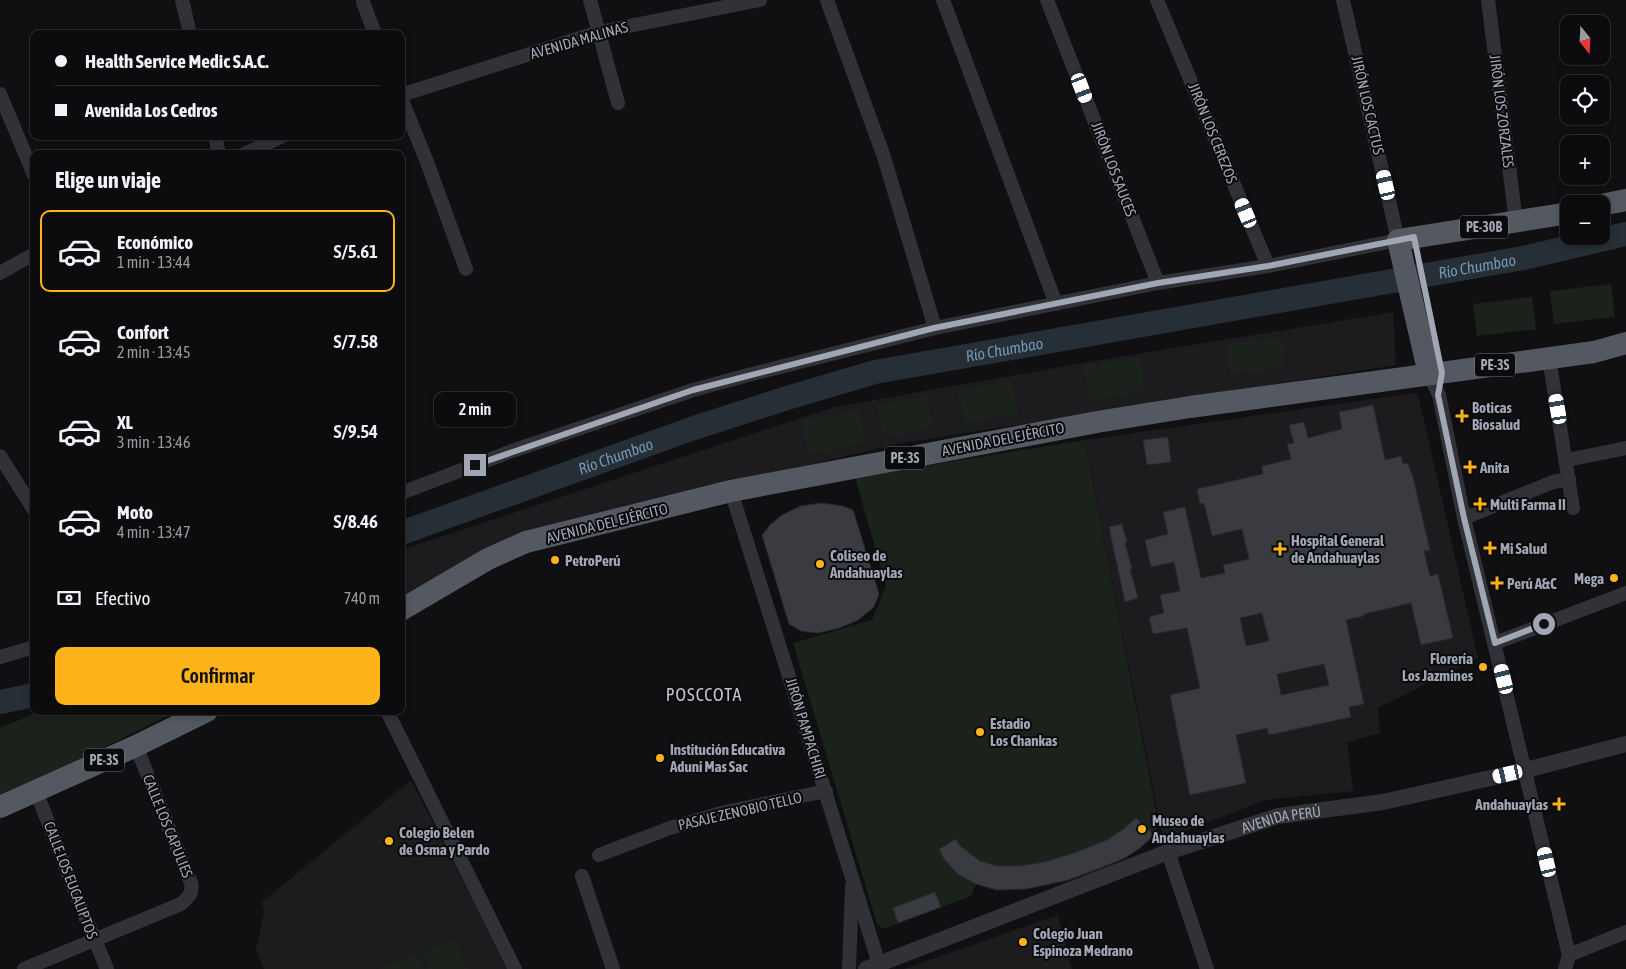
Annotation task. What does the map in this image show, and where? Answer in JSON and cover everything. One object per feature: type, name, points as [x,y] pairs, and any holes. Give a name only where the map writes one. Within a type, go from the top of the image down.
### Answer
[{"type":"highway","points":[[1610,203],[1626,200]]},
{"type":"highway","name":"PE-30B","points":[[1407,244],[1560,215]]},
{"type":"highway","points":[[1407,244],[1436,381]]},
{"type":"highway","name":"AVENIDA DEL EJÉRCITO","points":[[405,608],[488,559],[526,542],[731,491],[1190,406],[1436,381],[1549,358],[1594,352],[1626,343]]},
{"type":"highway","name":"PE-3S","points":[[0,807],[136,746],[199,715]]},
{"type":"street","points":[[182,0],[189,30]]},
{"type":"street","points":[[590,0],[618,103]]},
{"type":"street","name":"AVENIDA MALINAS","points":[[405,96],[599,32],[760,0]]},
{"type":"street","points":[[827,0],[884,157],[934,328]]},
{"type":"street","points":[[942,0],[1056,304]]},
{"type":"street","name":"JIRÓN LOS SAUCES","points":[[1047,0],[1158,283]]},
{"type":"street","name":"JIRÓN LOS CEREZOS","points":[[1158,0],[1268,266]]},
{"type":"street","name":"JIRÓN LOS CACTUS","points":[[1343,0],[1407,244]]},
{"type":"street","name":"JIRÓN LOS ZORZALES","points":[[1488,0],[1516,222]]},
{"type":"street","points":[[363,2],[374,30]]},
{"type":"street","points":[[0,94],[30,165]]},
{"type":"street","points":[[405,107],[466,269]]},
{"type":"street","points":[[253,150],[274,140]]},
{"type":"street","points":[[405,491],[512,451],[693,390],[934,328],[1158,283],[1407,244]]},
{"type":"street","points":[[0,273],[30,256]]},
{"type":"street","points":[[1549,358],[1567,460],[1573,508]]},
{"type":"street","points":[[1436,381],[1464,518],[1569,955],[1565,969]]},
{"type":"street","points":[[1567,460],[1626,448]]},
{"type":"street","points":[[0,456],[30,504]]},
{"type":"street","points":[[1464,518],[1553,482],[1569,479]]},
{"type":"street","name":"JIRÓN PAMPACHIRI","points":[[731,491],[852,876],[873,967]]},
{"type":"street","points":[[1495,643],[1626,593]]},
{"type":"street","points":[[0,657],[30,648]]},
{"type":"street","points":[[389,715],[515,969]]},
{"type":"street","name":"AVENIDA PERÚ","points":[[873,967],[1168,852],[1278,816],[1383,802],[1526,770],[1626,744]]},
{"type":"street","name":"CALLE LOS CAPULIES","points":[[94,939],[181,904],[190,895],[192,890],[191,883],[136,746]]},
{"type":"street","name":"CALLE LOS EUCALIPTOS","points":[[36,791],[107,969]]},
{"type":"street","name":"PASAJE ZENOBIO TELLO","points":[[599,855],[670,828],[726,812],[826,791]]},
{"type":"street","points":[[1168,852],[1207,969]]},
{"type":"street","points":[[582,876],[613,969]]},
{"type":"street","points":[[849,969],[852,876]]},
{"type":"street","points":[[1569,955],[1626,932]]},
{"type":"street","points":[[24,969],[94,939]]},
{"type":"shaded area","points":[[1611,284],[1615,317],[1554,324],[1550,291]]},
{"type":"shaded area","points":[[1532,297],[1536,329],[1477,336],[1473,304]]},
{"type":"shaded area","points":[[1393,312],[1396,365],[897,444],[657,501],[502,541],[405,595],[405,549],[834,407],[1089,362]]},
{"type":"shaded area","points":[[1282,338],[1285,367],[1231,374],[1227,344]]},
{"type":"shaded area","points":[[1141,357],[1145,392],[1089,400],[1084,365]]},
{"type":"shaded area","points":[[1012,380],[1018,414],[965,424],[958,391]]},
{"type":"shaded area","name":"Hospital General de Andahuaylas","points":[[1414,393],[1419,398],[1478,658],[1378,708],[1380,733],[1347,742],[1353,791],[1265,800],[1163,840],[1085,440]]},
{"type":"shaded area","points":[[927,396],[933,428],[883,438],[877,405]]},
{"type":"shaded area","points":[[859,409],[866,443],[809,454],[802,421]]},
{"type":"shaded area","name":"Estadio Los Chankas","points":[[1085,440],[1158,821],[1155,832],[1141,847],[1124,858],[1082,876],[1058,883],[1015,890],[995,890],[976,884],[971,896],[883,929],[877,924],[793,643],[872,620],[886,586],[855,477]]},
{"type":"shaded area","points":[[31,715],[170,715],[41,778],[0,802],[0,728]]},
{"type":"shaded area","name":"Colegio Belen de Osma y Pardo","points":[[411,780],[508,969],[264,969],[256,949],[264,912],[262,902]]},
{"type":"shaded area","name":"Colegio Juan Espinoza Medrano","points":[[1058,915],[1072,969],[904,969]]},
{"type":"shaded area","points":[[455,939],[467,969],[430,969],[423,952]]},
{"type":"shaded area","points":[[418,953],[424,969],[378,969]]},
{"type":"building","points":[[1373,405],[1385,460],[1401,456],[1403,464],[1408,463],[1430,550],[1424,551],[1430,576],[1438,574],[1453,638],[1421,645],[1411,603],[1346,620],[1364,704],[1349,707],[1351,717],[1269,735],[1267,728],[1236,735],[1246,783],[1190,795],[1170,695],[1200,688],[1187,628],[1153,634],[1149,617],[1164,613],[1160,595],[1180,591],[1174,562],[1151,567],[1145,540],[1168,534],[1163,512],[1185,507],[1201,578],[1225,573],[1223,565],[1249,559],[1242,529],[1212,536],[1204,503],[1200,504],[1197,489],[1263,474],[1262,466],[1291,459],[1287,444],[1294,443],[1289,425],[1304,422],[1308,438],[1342,429],[1339,412]],"holes":[[[1262,613],[1269,641],[1246,646],[1240,618]],[[1324,664],[1329,685],[1281,695],[1277,674]]]},
{"type":"building","points":[[1168,437],[1171,462],[1147,465],[1143,440]]},
{"type":"building","name":"Coliseo de Andahuaylas","points":[[821,503],[843,506],[853,510],[879,594],[874,607],[858,620],[839,628],[818,633],[801,631],[789,624],[762,535],[782,515],[801,506]]},
{"type":"building","points":[[1122,524],[1132,569],[1130,569],[1138,598],[1125,602],[1109,527]]},
{"type":"building","points":[[1136,818],[1154,835],[1140,848],[1123,859],[1068,880],[1026,889],[997,890],[976,884],[958,874],[944,859],[939,849],[956,839],[959,845],[980,861],[997,866],[1020,866],[1044,862],[1107,840]]},
{"type":"building","points":[[935,892],[941,907],[898,923],[893,908]]},
{"type":"waterway","name":"Río Chumbao","points":[[405,532],[691,429],[875,372],[1523,258],[1626,234]]},
{"type":"waterway","name":"Río Chumbao","points":[[0,702],[30,696]]},
{"type":"place","name":"Boticas Biosalud","points":[[1462,416]]},
{"type":"place","name":"Anita","points":[[1470,467]]},
{"type":"place","name":"Multi Farma II","points":[[1480,504]]},
{"type":"place","name":"Mi Salud","points":[[1490,548]]},
{"type":"place","name":"Hospital General de Andahuaylas","points":[[1280,549]]},
{"type":"place","name":"PetroPerú","points":[[555,560]]},
{"type":"place","name":"Coliseo de Andahuaylas","points":[[820,564]]},
{"type":"place","name":"Mega","points":[[1614,578]]},
{"type":"place","name":"Perú A&C","points":[[1497,583]]},
{"type":"place","name":"Florería Los Jazmines","points":[[1483,667]]},
{"type":"place","name":"Estadio Los Chankas","points":[[980,732]]},
{"type":"place","name":"Institución Educativa Aduni Mas Sac","points":[[660,758]]},
{"type":"place","name":"Andahuaylas","points":[[1559,804]]},
{"type":"place","name":"Museo de Andahuaylas","points":[[1142,829]]},
{"type":"place","name":"Colegio Belen de Osma y Pardo","points":[[389,841]]},
{"type":"place","name":"Colegio Juan Espinoza Medrano","points":[[1023,942]]},
{"type":"district","name":"POSCCOTA","points":[[704,694]]},
{"type":"route","points":[[475,465],[693,390],[934,328],[1158,283],[1268,266],[1414,237],[1442,373],[1438,395],[1464,518],[1495,643],[1544,624]]}]
